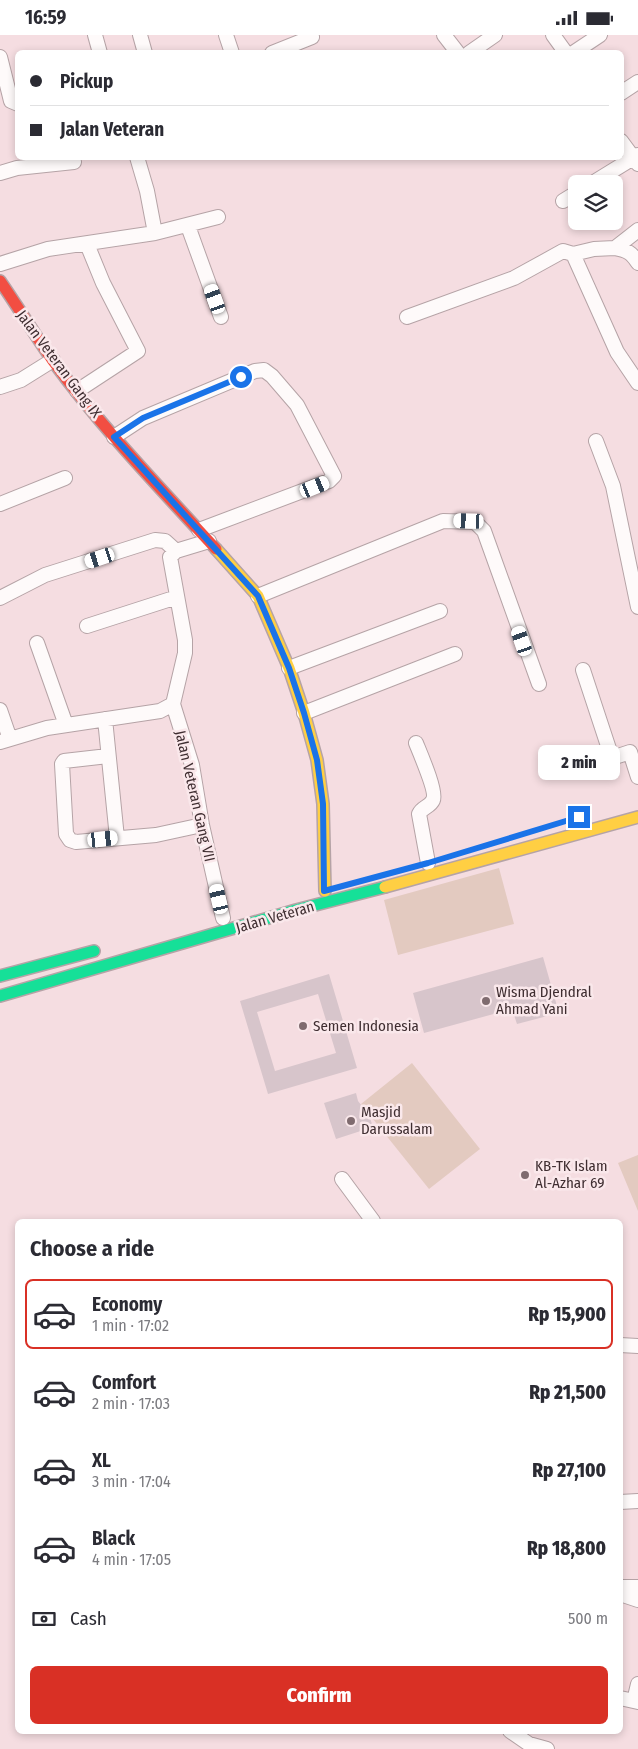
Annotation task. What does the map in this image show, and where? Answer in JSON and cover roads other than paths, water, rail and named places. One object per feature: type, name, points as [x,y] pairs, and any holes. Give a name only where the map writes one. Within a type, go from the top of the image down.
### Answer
[{"type":"main road","name":"Jalan Veteran Gang IX","points":[[0,281],[53,360],[114,437],[258,596],[289,668],[304,713],[321,780],[324,891]]},
{"type":"main road","name":"Jalan Veteran","points":[[0,996],[296,910],[368,892],[638,817]]},
{"type":"main road","name":"Jalan Veteran","points":[[259,909],[353,883]]},
{"type":"main road","points":[[1,974],[108,947]]},
{"type":"street","points":[[95,35],[99,50]]},
{"type":"street","points":[[140,35],[143,50]]},
{"type":"street","points":[[226,35],[231,50]]},
{"type":"street","points":[[444,35],[456,50]]},
{"type":"street","points":[[473,50],[495,35]]},
{"type":"street","points":[[553,35],[564,50]]},
{"type":"street","points":[[578,50],[600,35]]},
{"type":"street","points":[[281,50],[313,40]]},
{"type":"street","points":[[0,57],[2,75],[8,95],[11,101],[15,103]]},
{"type":"street","points":[[624,91],[638,81]]},
{"type":"street","points":[[607,175],[636,159],[624,145]]},
{"type":"street","points":[[138,160],[147,191],[155,233]]},
{"type":"street","points":[[0,173],[17,168],[74,162]]},
{"type":"street","points":[[563,201],[568,198]]},
{"type":"street","points":[[0,264],[48,249],[155,233],[218,217]]},
{"type":"street","points":[[188,226],[221,317]]},
{"type":"street","points":[[615,248],[638,230]]},
{"type":"street","points":[[77,391],[138,351],[102,283],[87,244]]},
{"type":"street","points":[[407,317],[514,278],[563,251],[573,254],[594,249],[615,248],[626,250],[638,263]]},
{"type":"street","points":[[573,254],[616,352],[638,383]]},
{"type":"street","points":[[0,387],[21,380],[53,360]]},
{"type":"street","points":[[114,437],[143,418],[255,371],[264,370],[272,376],[297,405],[334,476],[329,481],[273,504],[199,530]]},
{"type":"street","points":[[596,441],[613,486],[638,607]]},
{"type":"street","points":[[0,504],[65,479]]},
{"type":"street","points":[[258,596],[443,521],[475,522],[484,531],[539,684]]},
{"type":"street","points":[[0,597],[45,575],[155,540],[165,541],[176,551]]},
{"type":"street","points":[[0,710],[5,740],[66,725],[160,711],[173,703],[185,653],[184,633],[170,557],[176,551],[209,541]]},
{"type":"street","points":[[87,626],[177,597]]},
{"type":"street","points":[[289,668],[440,611]]},
{"type":"street","points":[[37,643],[66,725]]},
{"type":"street","points":[[304,713],[455,654]]},
{"type":"street","points":[[583,669],[612,758],[630,752],[638,777]]},
{"type":"street","name":"Jalan Veteran Gang VII","points":[[173,703],[192,765],[202,825],[223,918]]},
{"type":"street","points":[[105,719],[116,838]]},
{"type":"street","points":[[416,743],[434,798],[432,802],[421,809],[419,814],[428,862]]},
{"type":"street","points":[[108,756],[64,761],[62,764],[66,834],[70,840],[76,842],[156,835],[202,825]]},
{"type":"street","points":[[342,1179],[372,1219]]},
{"type":"street","points":[[623,1345],[638,1346]]},
{"type":"street","points":[[623,1502],[638,1501]]},
{"type":"street","points":[[623,1587],[638,1587]]},
{"type":"street","points":[[623,1595],[638,1600]]},
{"type":"street","points":[[623,1699],[636,1702],[638,1685]]},
{"type":"street","points":[[514,1734],[529,1744],[547,1749]]},
{"type":"place","name":"Wisma Djendral Ahmad Yani","points":[[486,1001]]},
{"type":"place","name":"Semen Indonesia","points":[[303,1026]]},
{"type":"place","name":"Masjid Darussalam","points":[[351,1121]]},
{"type":"place","name":"KB-TK Islam Al-Azhar 69","points":[[525,1175]]}]
